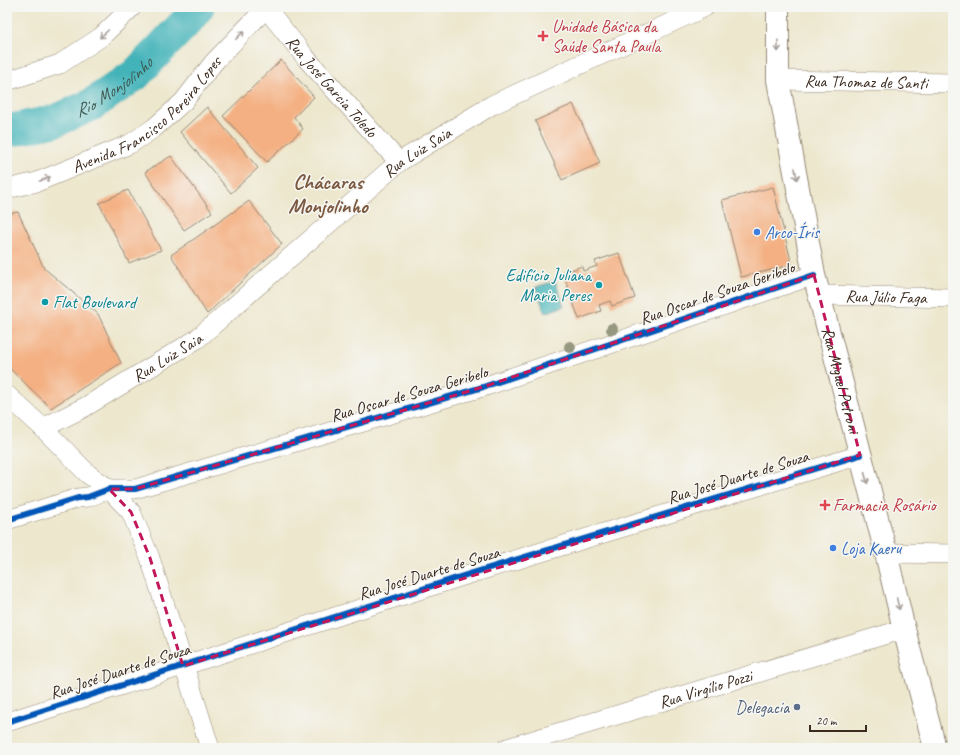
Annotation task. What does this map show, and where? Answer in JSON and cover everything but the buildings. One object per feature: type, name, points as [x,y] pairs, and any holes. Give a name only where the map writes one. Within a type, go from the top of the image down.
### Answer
[{"type":"main road","name":"Rua Miguel Petroni","points":[[778,7],[778,80],[817,285],[904,629],[936,748]]},
{"type":"street","points":[[7,81],[60,64],[101,37],[132,7]]},
{"type":"street","name":"Rua José Garcia Toledo","points":[[267,7],[306,58],[399,162]]},
{"type":"street","name":"Avenida Francisco Pereira Lopes","points":[[7,189],[38,182],[130,144],[154,128],[183,102],[214,62],[267,7]]},
{"type":"street","name":"Rua Luiz Saia","points":[[43,428],[85,407],[197,339],[399,162],[492,105],[704,7]]},
{"type":"street","name":"Rua Thomaz de Santi","points":[[778,80],[953,83]]},
{"type":"street","name":"Rua Júlio Faga","points":[[817,285],[953,298]]},
{"type":"street","name":"Rua Oscar de Souza Geribelo","points":[[7,520],[78,498],[88,497],[109,489],[135,489],[483,387],[817,285]]},
{"type":"street","points":[[7,395],[43,428],[88,474],[109,489],[131,512],[150,558],[210,748]]},
{"type":"street","name":"Rua José Duarte de Souza","points":[[7,722],[466,575],[860,455]]},
{"type":"street","points":[[886,553],[953,554]]},
{"type":"street","name":"Rua Virgílio Pozzi","points":[[507,748],[904,629]]},
{"type":"highlighted area","points":[[814,275],[860,455],[183,666],[150,558],[131,512],[109,489],[135,489],[483,387]]},
{"type":"water","points":[[555,281],[564,306],[545,313],[536,287]]},
{"type":"waterway","name":"Rio Monjolinho","points":[[7,131],[55,121],[91,105],[135,75],[188,20],[198,7]]},
{"type":"cycle path","points":[[7,520],[78,498],[88,497],[109,489],[135,489],[483,387],[814,275]]},
{"type":"cycle path","points":[[7,722],[466,575],[860,455]]},
{"type":"place","name":"Unidade Básica da Saúde Santa Paula","points":[[543,36]]},
{"type":"place","name":"Arco-Íris","points":[[757,232]]},
{"type":"place","name":"Edifício Juliana Maria Peres","points":[[599,285]]},
{"type":"place","name":"Flat Boulevard","points":[[45,302]]},
{"type":"place","name":"Farmacia Rosário","points":[[825,505]]},
{"type":"place","name":"Loja Kaeru","points":[[833,548]]},
{"type":"place","name":"Delegacia","points":[[797,707]]},
{"type":"district","name":"Chácaras Monjolinho","points":[[328,194]]}]
